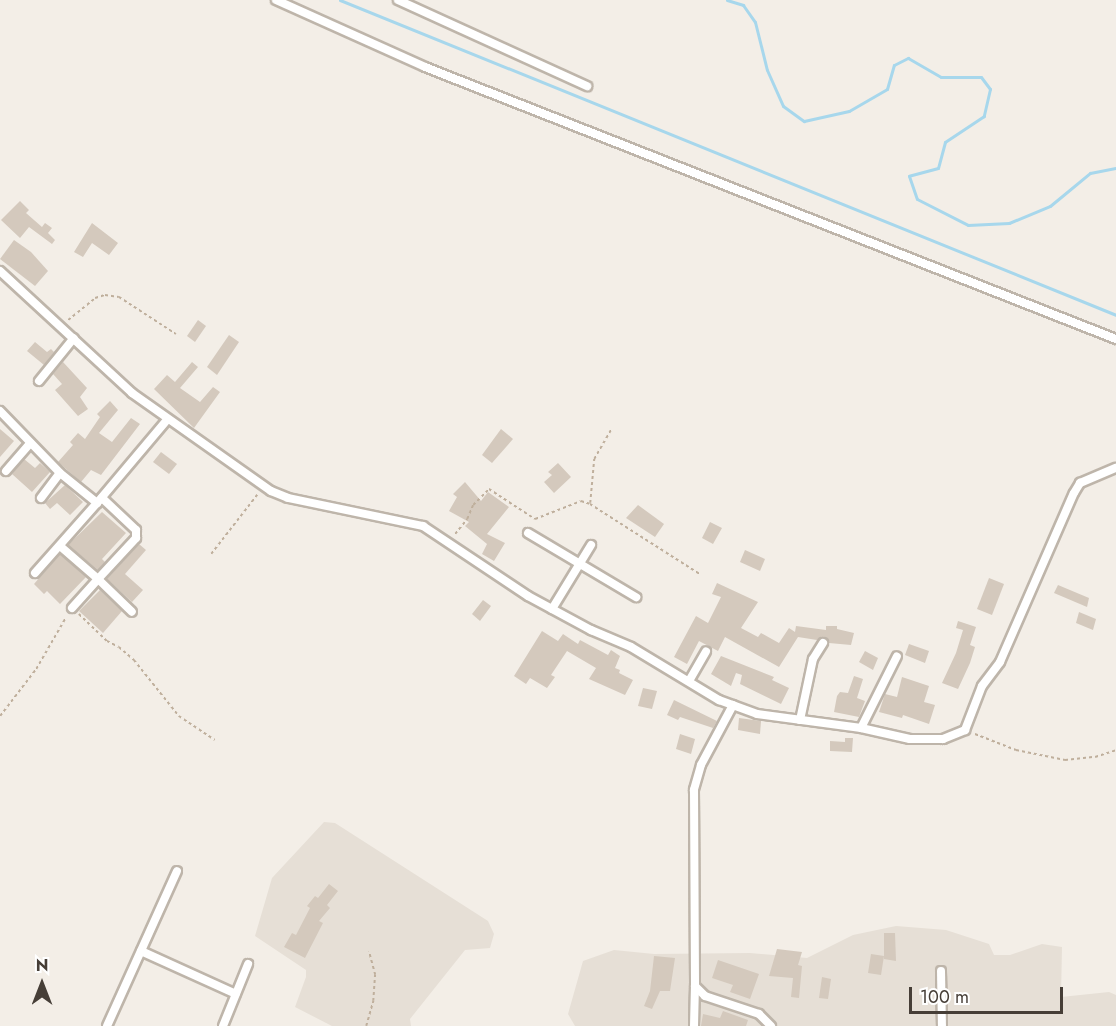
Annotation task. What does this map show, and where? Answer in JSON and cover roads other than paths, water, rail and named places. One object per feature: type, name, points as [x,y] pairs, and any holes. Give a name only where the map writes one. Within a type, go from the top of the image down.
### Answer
[{"type":"street","points":[[276,0],[425,67],[1116,339]]},
{"type":"street","points":[[398,0],[587,86]]},
{"type":"street","points":[[0,271],[132,393],[166,420],[263,487],[288,498],[423,526],[450,542],[488,571],[552,609],[631,647],[733,705],[758,714],[861,728],[925,740],[943,739],[965,730],[982,686],[1000,662],[1074,493],[1080,483],[1116,468]]},
{"type":"street","points":[[39,381],[74,338]]},
{"type":"street","points":[[0,411],[60,473],[99,500],[136,530],[138,536],[72,608]]},
{"type":"street","points":[[35,573],[166,420]]},
{"type":"street","points":[[6,471],[30,443]]},
{"type":"street","points":[[41,498],[60,473]]},
{"type":"street","points":[[528,533],[636,597]]},
{"type":"street","points":[[552,609],[591,544]]},
{"type":"street","points":[[60,546],[132,612]]},
{"type":"street","points":[[800,720],[813,659],[824,643]]},
{"type":"street","points":[[689,681],[706,651]]},
{"type":"street","points":[[861,728],[897,656]]},
{"type":"street","points":[[694,1026],[694,789],[701,765],[733,705]]},
{"type":"street","points":[[107,1026],[177,871]]},
{"type":"street","points":[[141,951],[236,994]]},
{"type":"street","points":[[223,1026],[248,964]]},
{"type":"street","points":[[941,971],[942,1026]]},
{"type":"street","points":[[695,986],[705,996],[759,1014],[771,1026]]},
{"type":"waterway","points":[[340,0],[1116,315]]},
{"type":"waterway","points":[[727,0],[743,5],[755,22],[767,70],[783,106],[804,121],[849,111],[887,89],[894,65],[908,58],[941,77],[981,77],[990,89],[984,116],[945,142],[938,168],[909,176],[917,199],[968,225],[1009,223],[1050,206],[1090,173],[1116,168]]}]
